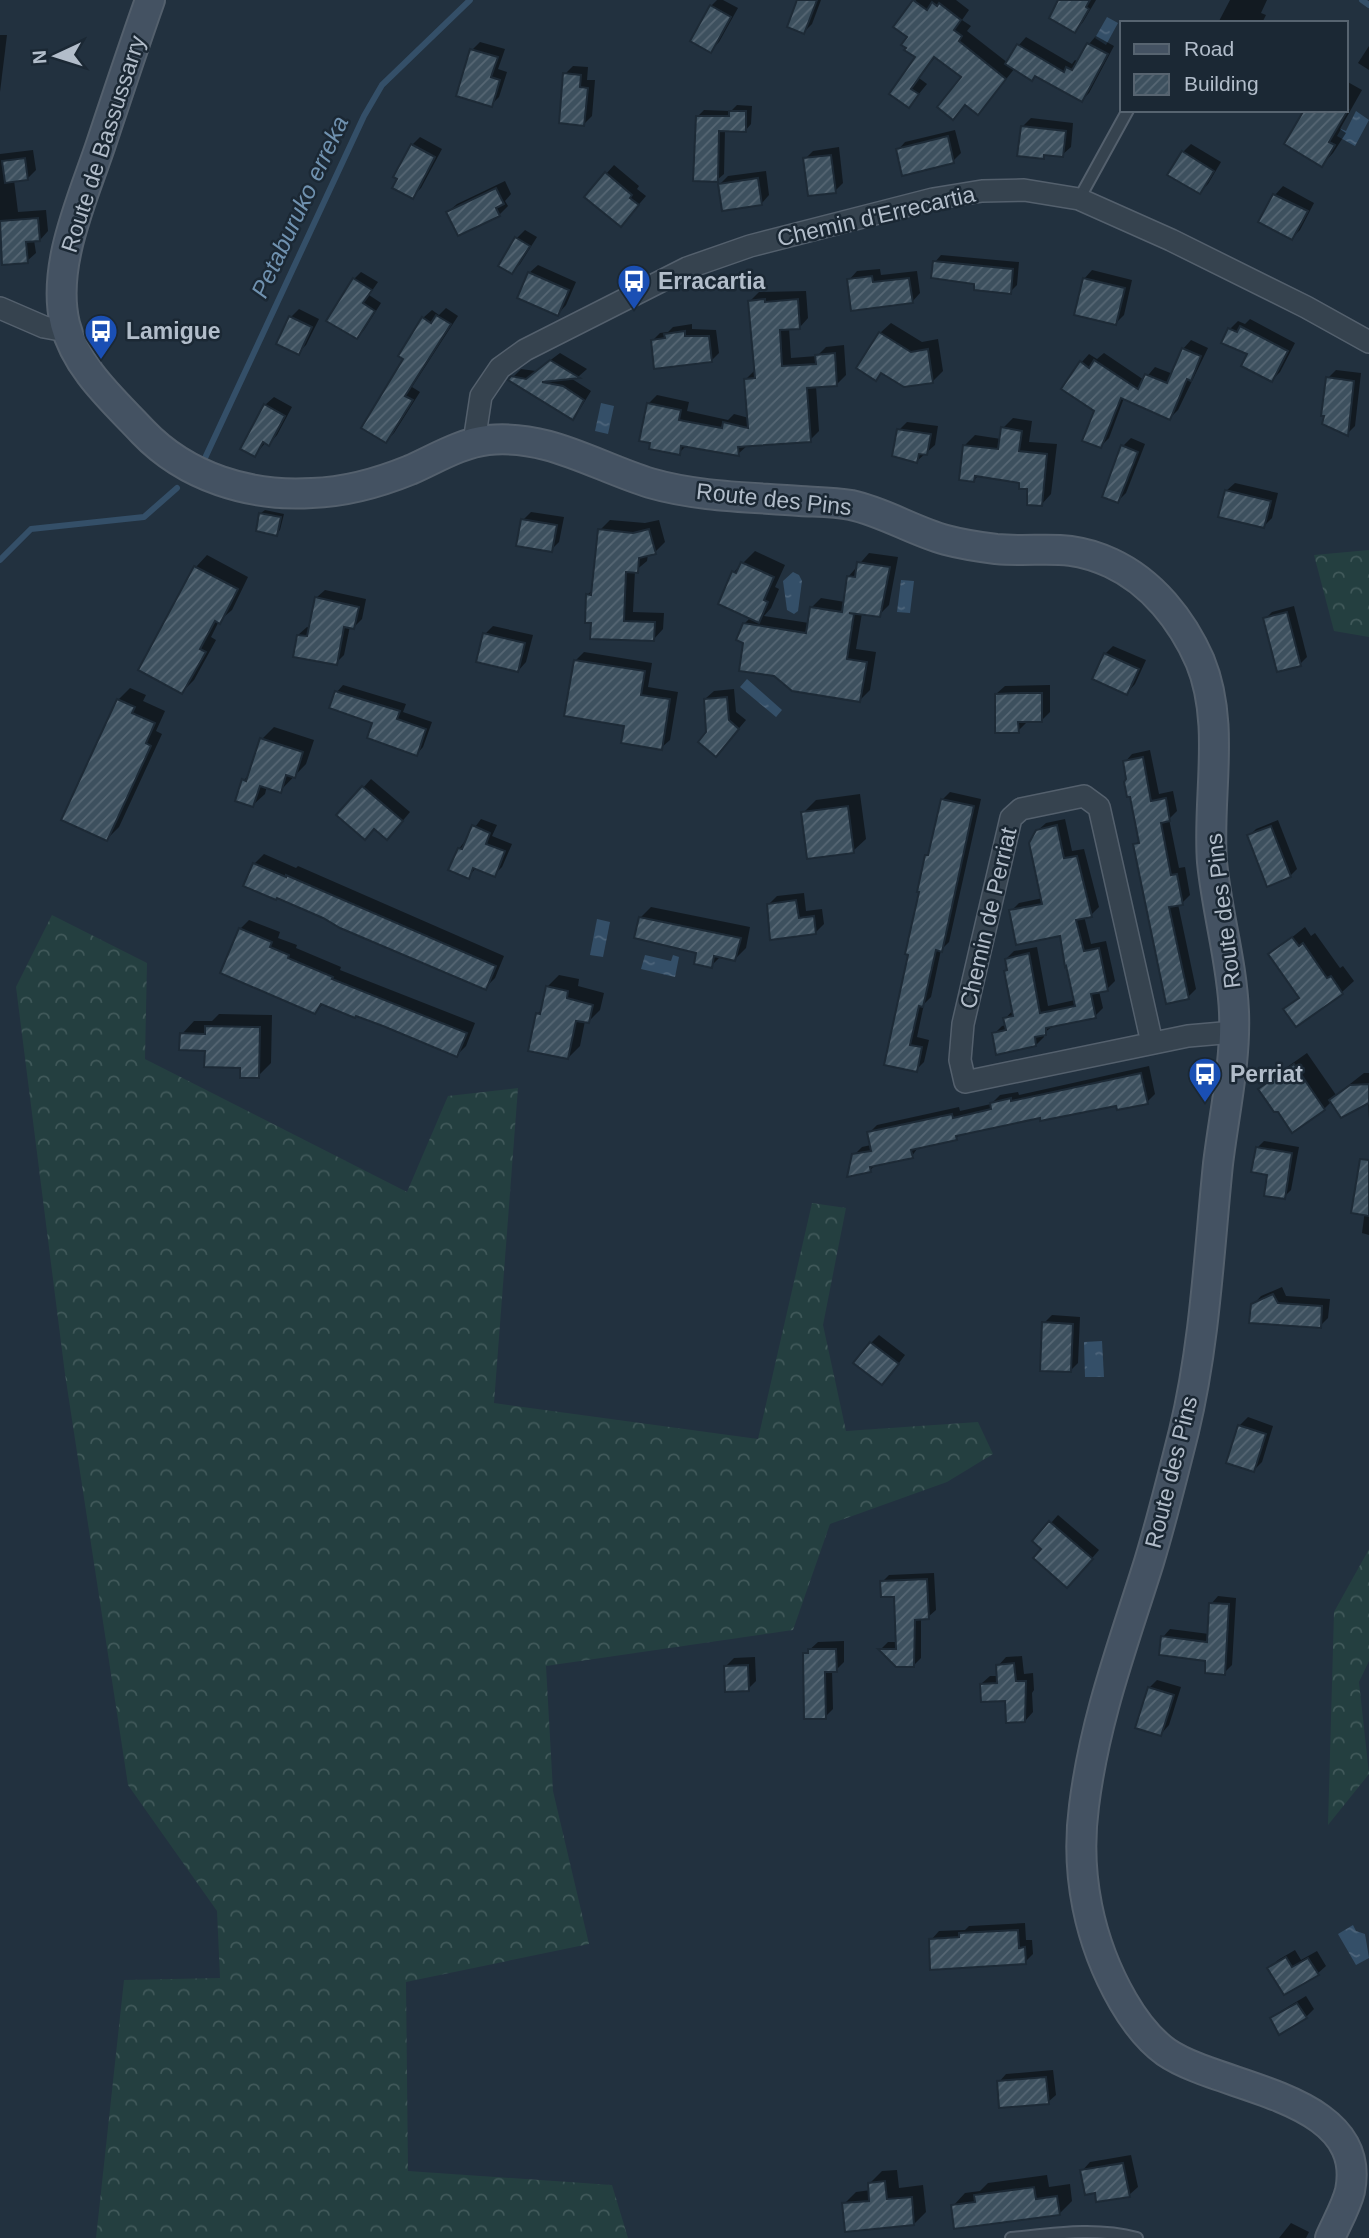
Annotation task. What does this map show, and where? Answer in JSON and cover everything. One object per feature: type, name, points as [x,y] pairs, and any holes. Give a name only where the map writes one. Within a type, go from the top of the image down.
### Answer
[{"type":"street","name":"Route de Bassussarry","points":[[66,331],[61,297],[68,244],[150,0]]},
{"type":"street","name":"Chemin d'Errecartia","points":[[474,442],[481,396],[500,368],[526,350],[687,268],[750,246],[933,199],[970,193],[1024,190],[1079,199],[1183,246],[1306,307],[1369,342]]},
{"type":"street","points":[[0,308],[44,327],[66,331]]},
{"type":"street","name":"Route des Pins","points":[[66,331],[89,375],[154,443],[185,466],[231,484],[276,494],[349,490],[396,476],[474,442],[524,439],[565,449],[649,482],[706,494],[846,504],[895,518],[943,540],[995,549],[1072,549],[1110,563],[1136,577],[1160,599],[1180,624],[1202,665],[1213,706],[1212,862],[1230,969],[1234,1032],[1204,1316],[1187,1419],[1150,1557],[1107,1687],[1092,1753],[1082,1817],[1083,1880],[1091,1928],[1107,1973],[1132,2017],[1157,2047],[1186,2064],[1303,2106],[1326,2120],[1342,2138],[1350,2163],[1350,2189],[1330,2238]]},
{"type":"street","name":"Chemin de Perriat","points":[[1152,1043],[1099,807],[1084,796],[1021,809],[1011,818],[963,1024],[960,1060],[965,1082],[1188,1036],[1234,1032]]},
{"type":"lane","points":[[1079,199],[1127,112]]},
{"type":"lane","points":[[1011,2238],[1073,2232],[1113,2232],[1136,2238]]},
{"type":"green space","points":[[1369,550],[1369,637],[1334,631],[1314,555]]},
{"type":"green space","points":[[52,915],[147,963],[145,1059],[407,1192],[448,1096],[518,1088],[494,1403],[758,1439],[812,1203],[846,1208],[823,1325],[846,1431],[978,1422],[993,1454],[947,1482],[830,1524],[793,1630],[546,1666],[553,1791],[589,1944],[406,1982],[408,2171],[612,2185],[628,2238],[96,2238],[124,1980],[220,1978],[217,1911],[128,1785],[65,1374],[16,987]]},
{"type":"green space","points":[[1369,1549],[1369,1661],[1359,1682],[1369,1774],[1328,1825],[1334,1612]]},
{"type":"water","points":[[1107,17],[1118,23],[1106,45],[1095,38]]},
{"type":"water","points":[[1356,111],[1369,120],[1355,146],[1337,136],[1341,129],[1346,131]]},
{"type":"water","points":[[601,403],[614,406],[608,434],[595,431]]},
{"type":"water","points":[[793,572],[799,575],[802,581],[798,611],[794,614],[787,610],[783,581]]},
{"type":"water","points":[[901,580],[914,581],[910,613],[897,612]]},
{"type":"water","points":[[747,679],[782,710],[776,717],[740,687]]},
{"type":"water","points":[[597,919],[610,922],[603,957],[590,955]]},
{"type":"water","points":[[645,955],[671,961],[673,955],[679,957],[675,977],[641,969]]},
{"type":"water","points":[[1102,1341],[1104,1377],[1085,1377],[1084,1342]]},
{"type":"water","points":[[1353,1925],[1356,1931],[1365,1934],[1369,1958],[1356,1965],[1338,1934]]},
{"type":"building","points":[[797,0],[817,0],[804,34],[787,27]]},
{"type":"building","points":[[913,0],[927,10],[932,2],[937,6],[939,3],[961,20],[954,30],[962,36],[959,41],[1006,79],[978,115],[965,105],[953,120],[937,107],[961,77],[934,57],[911,89],[919,94],[909,108],[889,94],[915,57],[901,45],[907,37],[893,27]]},
{"type":"building","points":[[1058,0],[1090,0],[1086,7],[1089,9],[1075,33],[1049,18]]},
{"type":"building","points":[[710,5],[731,17],[711,53],[690,41]]},
{"type":"building","points":[[1087,43],[1108,54],[1082,102],[1035,76],[1032,81],[1005,64],[1017,44],[1064,72],[1066,67],[1072,70]]},
{"type":"building","points":[[470,49],[498,57],[491,77],[500,80],[492,107],[456,96]]},
{"type":"building","points":[[563,73],[581,75],[580,87],[588,88],[584,126],[559,123]]},
{"type":"building","points":[[729,111],[746,111],[746,132],[719,131],[718,182],[693,181],[696,116],[729,116]]},
{"type":"building","points":[[1303,112],[1347,112],[1329,142],[1335,145],[1322,167],[1284,144]]},
{"type":"building","points":[[1021,126],[1066,131],[1063,157],[1044,155],[1044,159],[1017,156]]},
{"type":"building","points":[[948,136],[954,163],[902,176],[896,149]]},
{"type":"building","points":[[411,144],[435,157],[413,199],[392,188],[397,179],[393,177]]},
{"type":"building","points":[[1182,151],[1214,171],[1200,194],[1167,175]]},
{"type":"building","points":[[831,155],[836,193],[808,196],[803,158]]},
{"type":"building","points":[[25,158],[28,180],[5,183],[2,161]]},
{"type":"building","points":[[605,172],[632,195],[630,198],[639,205],[621,227],[584,197]]},
{"type":"building","points":[[758,178],[762,205],[722,211],[718,184]]},
{"type":"building","points":[[496,188],[504,204],[496,208],[500,216],[458,236],[446,212]]},
{"type":"building","points":[[1273,194],[1308,211],[1292,240],[1258,222]]},
{"type":"building","points":[[38,218],[40,241],[26,242],[28,263],[2,265],[0,221]]},
{"type":"building","points":[[515,237],[530,246],[512,274],[498,266]]},
{"type":"building","points":[[933,261],[1013,269],[1011,294],[974,290],[974,284],[931,278]]},
{"type":"building","points":[[528,272],[569,290],[558,316],[517,298]]},
{"type":"building","points":[[872,276],[873,282],[909,278],[913,303],[851,311],[847,279]]},
{"type":"building","points":[[353,278],[372,290],[363,303],[375,311],[357,339],[326,321]]},
{"type":"building","points":[[1083,278],[1125,288],[1116,325],[1074,315]]},
{"type":"building","points":[[765,299],[765,302],[798,299],[800,329],[780,330],[782,366],[816,364],[815,355],[835,353],[837,386],[807,388],[811,442],[738,447],[739,456],[681,446],[680,455],[649,449],[650,443],[639,441],[647,403],[681,410],[679,420],[722,428],[723,422],[748,428],[744,379],[755,378],[748,301]]},
{"type":"building","points":[[436,315],[451,324],[405,396],[413,400],[386,443],[361,428],[403,359],[398,356],[422,317],[431,323]]},
{"type":"building","points":[[289,316],[312,327],[299,355],[276,344]]},
{"type":"building","points":[[1240,326],[1288,351],[1272,382],[1241,366],[1247,354],[1221,343],[1228,328],[1237,332]]},
{"type":"building","points":[[685,331],[685,336],[709,336],[712,362],[654,369],[651,340],[665,338],[664,334]]},
{"type":"building","points":[[879,332],[911,352],[928,349],[933,383],[904,387],[881,373],[876,381],[856,368]]},
{"type":"building","points":[[1182,348],[1201,356],[1191,381],[1187,379],[1170,420],[1121,398],[1101,448],[1082,441],[1094,411],[1061,389],[1080,361],[1089,368],[1094,360],[1138,389],[1145,374],[1167,383]]},
{"type":"building","points":[[550,360],[580,378],[542,382],[563,386],[584,400],[573,420],[508,380],[511,376],[526,379]]},
{"type":"building","points":[[1326,377],[1354,381],[1348,436],[1322,424]]},
{"type":"building","points":[[264,404],[285,416],[269,446],[263,442],[255,457],[240,449]]},
{"type":"building","points":[[1001,427],[1022,431],[1019,451],[1047,454],[1042,506],[1027,505],[1027,489],[1019,489],[1019,483],[975,476],[974,482],[959,480],[963,445],[998,449]]},
{"type":"building","points":[[897,429],[931,434],[927,455],[919,454],[917,463],[892,456]]},
{"type":"building","points":[[1121,445],[1138,452],[1118,503],[1102,497]]},
{"type":"building","points":[[1225,490],[1271,501],[1264,528],[1218,517]]},
{"type":"building","points":[[259,513],[281,517],[277,536],[256,531]]},
{"type":"building","points":[[521,519],[557,525],[552,552],[516,546]]},
{"type":"building","points":[[598,529],[633,533],[649,529],[656,554],[639,558],[638,573],[626,572],[624,621],[655,622],[654,641],[590,639],[591,623],[585,623],[586,594],[591,595]]},
{"type":"building","points":[[741,562],[774,577],[764,600],[768,602],[759,623],[718,604],[732,571],[736,573]]},
{"type":"building","points":[[857,562],[890,567],[880,617],[849,613],[854,614],[847,659],[867,662],[860,702],[792,691],[774,676],[739,671],[743,643],[736,640],[743,623],[806,633],[810,607],[842,612],[847,576],[855,577]]},
{"type":"building","points":[[194,566],[238,589],[220,624],[215,621],[200,649],[206,652],[182,694],[138,670]]},
{"type":"building","points":[[315,597],[359,607],[354,629],[344,627],[337,665],[293,657],[297,635],[307,636]]},
{"type":"building","points":[[1287,612],[1301,666],[1277,672],[1263,618]]},
{"type":"building","points":[[483,633],[525,643],[518,672],[476,662]]},
{"type":"building","points":[[1104,653],[1139,669],[1127,695],[1092,679]]},
{"type":"building","points":[[574,660],[645,671],[641,695],[670,699],[662,750],[621,743],[624,726],[564,716]]},
{"type":"building","points":[[335,691],[400,711],[397,719],[426,729],[417,756],[367,738],[372,723],[329,708]]},
{"type":"building","points":[[1042,693],[1042,722],[1018,722],[1019,733],[995,733],[995,694]]},
{"type":"building","points":[[727,697],[729,720],[739,729],[716,757],[698,742],[706,732],[704,699]]},
{"type":"building","points":[[117,699],[135,707],[132,713],[155,723],[146,743],[151,746],[107,841],[61,820]]},
{"type":"building","points":[[260,738],[303,752],[295,778],[286,775],[281,793],[260,786],[253,807],[235,801],[242,779],[246,781]]},
{"type":"building","points":[[1143,757],[1151,801],[1166,798],[1170,821],[1161,823],[1171,875],[1177,874],[1183,905],[1169,907],[1189,999],[1166,1004],[1133,844],[1139,843],[1130,797],[1127,797],[1124,782],[1126,779],[1123,761]]},
{"type":"building","points":[[362,786],[403,821],[387,840],[374,829],[365,840],[336,815]]},
{"type":"building","points":[[941,799],[974,806],[942,952],[936,950],[923,1007],[919,1006],[910,1045],[922,1047],[917,1072],[884,1065],[908,955],[905,954],[917,892]]},
{"type":"building","points":[[848,806],[854,853],[807,859],[801,812]]},
{"type":"building","points":[[472,825],[490,833],[486,844],[505,851],[495,877],[473,868],[469,879],[448,870],[458,848],[462,849]]},
{"type":"building","points":[[1057,825],[1064,858],[1077,856],[1092,917],[1076,920],[1084,951],[1099,948],[1108,991],[1091,994],[1096,1018],[1046,1028],[1046,1035],[1035,1037],[1036,1046],[996,1055],[992,1033],[1006,1030],[1003,1018],[1013,1016],[1004,971],[1007,970],[1005,959],[1029,953],[1040,1013],[1075,1006],[1060,936],[1016,945],[1009,910],[1042,904],[1029,843],[1036,830]]},
{"type":"building","points":[[1271,826],[1291,877],[1267,887],[1247,835]]},
{"type":"building","points":[[253,863],[496,966],[486,990],[277,898],[276,900],[243,886]]},
{"type":"building","points":[[796,900],[799,918],[814,916],[816,934],[770,940],[767,904]]},
{"type":"building","points":[[639,917],[741,938],[735,961],[714,956],[712,968],[694,964],[696,953],[634,938]]},
{"type":"building","points":[[239,928],[272,942],[270,947],[289,955],[288,958],[333,977],[332,979],[467,1033],[457,1057],[321,1004],[315,1014],[220,973]]},
{"type":"building","points":[[1292,937],[1299,946],[1303,943],[1327,978],[1331,976],[1343,994],[1296,1027],[1283,1009],[1299,998],[1268,954]]},
{"type":"building","points":[[546,986],[568,991],[567,998],[593,1005],[589,1023],[576,1021],[568,1059],[528,1051],[536,1013],[540,1014]]},
{"type":"building","points":[[205,1026],[260,1027],[259,1078],[240,1078],[240,1068],[204,1067],[205,1051],[179,1050],[180,1033],[205,1034]]},
{"type":"building","points":[[1294,1064],[1325,1110],[1292,1133],[1258,1089]]},
{"type":"building","points":[[1141,1073],[1148,1104],[1117,1110],[1116,1106],[1040,1121],[1040,1118],[956,1136],[957,1140],[911,1150],[913,1158],[870,1167],[871,1172],[847,1177],[852,1154],[871,1151],[867,1132],[952,1114],[953,1118],[991,1109],[990,1103],[1011,1098],[1011,1101]]},
{"type":"building","points":[[1369,1084],[1369,1103],[1341,1118],[1329,1100],[1350,1085]]},
{"type":"building","points":[[1256,1147],[1292,1153],[1285,1199],[1264,1196],[1267,1175],[1251,1172]]},
{"type":"building","points":[[1360,1159],[1369,1160],[1369,1216],[1351,1213]]},
{"type":"building","points":[[1273,1294],[1278,1303],[1322,1306],[1321,1328],[1249,1323],[1251,1304]]},
{"type":"building","points":[[1042,1322],[1073,1324],[1071,1372],[1040,1371]]},
{"type":"building","points":[[870,1342],[899,1364],[882,1385],[853,1363]]},
{"type":"building","points":[[1238,1425],[1266,1434],[1254,1472],[1226,1463]]},
{"type":"building","points":[[1049,1521],[1093,1559],[1067,1588],[1033,1558],[1041,1549],[1032,1541]]},
{"type":"building","points":[[927,1579],[929,1619],[915,1620],[914,1667],[896,1667],[878,1649],[896,1649],[894,1597],[881,1597],[880,1581]]},
{"type":"building","points":[[1209,1603],[1229,1604],[1225,1675],[1205,1673],[1205,1661],[1159,1655],[1161,1636],[1207,1642]]},
{"type":"building","points":[[808,1649],[836,1649],[837,1672],[825,1672],[826,1719],[804,1719],[803,1653],[808,1653]]},
{"type":"building","points":[[1014,1663],[1016,1681],[1026,1681],[1025,1722],[1006,1723],[1005,1701],[981,1702],[980,1684],[997,1683],[996,1665]]},
{"type":"building","points":[[748,1665],[749,1691],[725,1692],[724,1666]]},
{"type":"building","points":[[1148,1687],[1174,1695],[1161,1736],[1135,1728]]},
{"type":"building","points":[[1018,1930],[1019,1948],[1025,1947],[1026,1964],[930,1970],[929,1939],[959,1937],[959,1933]]},
{"type":"building","points":[[1286,1957],[1292,1967],[1308,1958],[1319,1975],[1284,1995],[1267,1968]]},
{"type":"building","points":[[1297,2003],[1307,2018],[1279,2035],[1270,2018]]},
{"type":"building","points":[[1046,2077],[1049,2104],[999,2108],[997,2081]]},
{"type":"building","points":[[1123,2163],[1130,2197],[1096,2202],[1095,2193],[1085,2195],[1080,2170]]},
{"type":"building","points":[[885,2181],[887,2199],[912,2197],[914,2225],[845,2232],[842,2203],[869,2201],[868,2183]]},
{"type":"building","points":[[1034,2187],[1036,2199],[1057,2196],[1060,2215],[954,2229],[951,2205],[975,2202],[974,2195]]},
{"type":"waterway","name":"Petaburuko erreka","points":[[205,458],[364,116],[382,85],[470,0]]},
{"type":"waterway","points":[[1362,0],[1369,5]]},
{"type":"waterway","name":"Petaburuko erreka","points":[[0,560],[31,529],[144,517],[177,488]]},
{"type":"place","name":"Erracartia","points":[[634,311]]},
{"type":"place","name":"Lamigue","points":[[101,361]]},
{"type":"place","name":"Perriat","points":[[1205,1104]]}]
